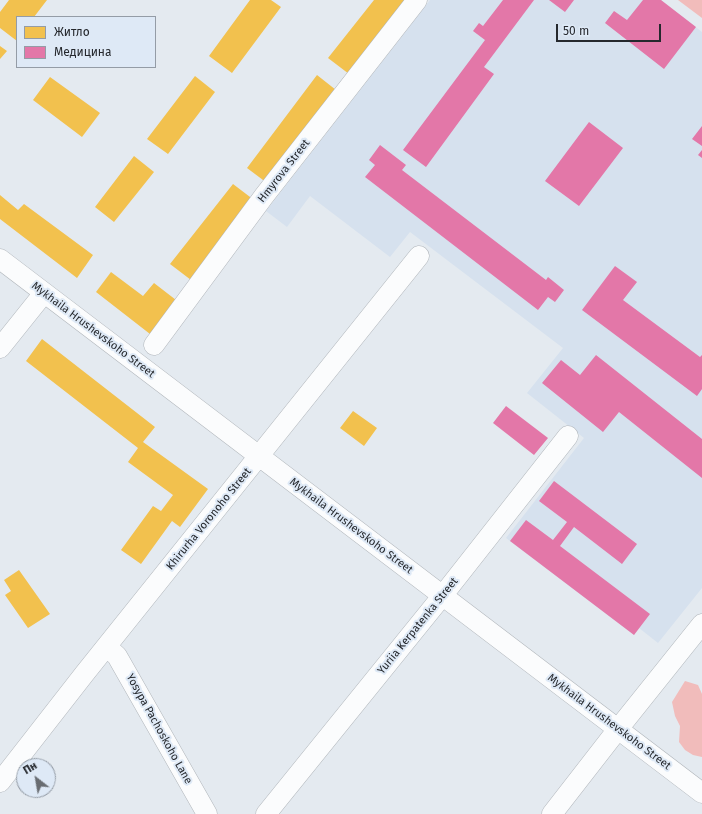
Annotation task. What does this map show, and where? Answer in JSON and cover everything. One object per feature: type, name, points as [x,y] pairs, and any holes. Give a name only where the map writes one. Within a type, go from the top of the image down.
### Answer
[{"type":"street","name":"Hmyrova Street","points":[[154,345],[264,196],[417,0]]},
{"type":"street","name":"Khirurha Voronoho Street","points":[[0,782],[419,256]]},
{"type":"street","name":"Mykhaila Hrushevskoho Street","points":[[0,259],[443,595],[702,794]]},
{"type":"street","points":[[0,348],[44,293]]},
{"type":"street","name":"Yuriia Kerpatenka Street","points":[[266,814],[443,595],[568,436]]},
{"type":"street","points":[[552,814],[702,624]]},
{"type":"street","name":"Yosypa Pachoskoho Lane","points":[[107,647],[118,656],[207,814]]},
{"type":"shaded area","points":[[430,0],[661,0],[702,32],[702,588],[658,643],[639,628],[634,635],[506,538],[584,438],[527,393],[563,348],[410,232],[390,257],[310,196],[287,227],[266,211]]},
{"type":"shaded area","points":[[678,0],[702,0],[702,18]]},
{"type":"shaded area","points":[[685,681],[698,685],[702,694],[702,757],[693,755],[685,750],[679,742],[680,726],[675,716],[672,702]]},
{"type":"building: Житло","points":[[9,0],[47,0],[35,16],[16,16],[16,40],[0,28],[0,12]]},
{"type":"building: Житло","points":[[250,0],[271,0],[281,7],[232,73],[209,56]]},
{"type":"building: Житло","points":[[374,0],[406,0],[349,74],[328,58]]},
{"type":"building: Житло","points":[[0,46],[7,51],[0,59]]},
{"type":"building: Житло","points":[[317,75],[336,90],[267,183],[247,168]]},
{"type":"building: Житло","points":[[195,76],[215,92],[168,154],[147,139]]},
{"type":"building: Житло","points":[[50,77],[100,113],[82,137],[33,100]]},
{"type":"building: Житло","points":[[134,156],[154,172],[114,222],[95,207]]},
{"type":"building: Житло","points":[[233,184],[254,200],[191,280],[170,264]]},
{"type":"building: Житло","points":[[0,195],[18,210],[24,204],[93,255],[77,278],[0,219]]},
{"type":"building: Житло","points":[[111,272],[143,296],[154,283],[176,300],[150,334],[96,292]]},
{"type":"building: Житло","points":[[42,339],[155,427],[143,442],[208,489],[180,527],[172,521],[141,564],[121,550],[153,506],[161,511],[173,495],[128,462],[138,448],[26,361]]},
{"type":"building: Житло","points":[[353,411],[377,428],[364,446],[340,428]]},
{"type":"building: Житло","points":[[19,570],[50,614],[28,628],[5,595],[11,591],[4,580]]},
{"type":"building: Медицина","points":[[503,0],[534,0],[484,67],[494,74],[426,167],[403,150],[485,40],[473,31],[479,23],[483,26]]},
{"type":"building: Медицина","points":[[549,0],[574,0],[565,12]]},
{"type":"building: Медицина","points":[[643,0],[661,0],[696,27],[664,69],[605,23],[614,11],[627,20]]},
{"type":"building: Медицина","points":[[589,122],[623,148],[579,206],[545,181]]},
{"type":"building: Медицина","points":[[702,126],[702,146],[692,139]]},
{"type":"building: Медицина","points":[[380,145],[406,165],[402,170],[546,280],[548,277],[564,290],[555,302],[548,297],[538,310],[365,177],[375,165],[369,160]]},
{"type":"building: Медицина","points":[[702,150],[702,158],[698,155]]},
{"type":"building: Медицина","points":[[615,266],[637,282],[623,300],[700,357],[702,355],[702,389],[697,396],[582,310]]},
{"type":"building: Медицина","points":[[596,355],[702,439],[702,478],[619,412],[603,432],[542,383],[561,360],[580,375]]},
{"type":"building: Медицина","points":[[506,406],[548,438],[534,455],[493,423]]},
{"type":"building: Медицина","points":[[554,481],[637,544],[622,564],[574,527],[560,546],[650,614],[634,635],[510,541],[526,520],[553,540],[567,522],[539,501]]}]
